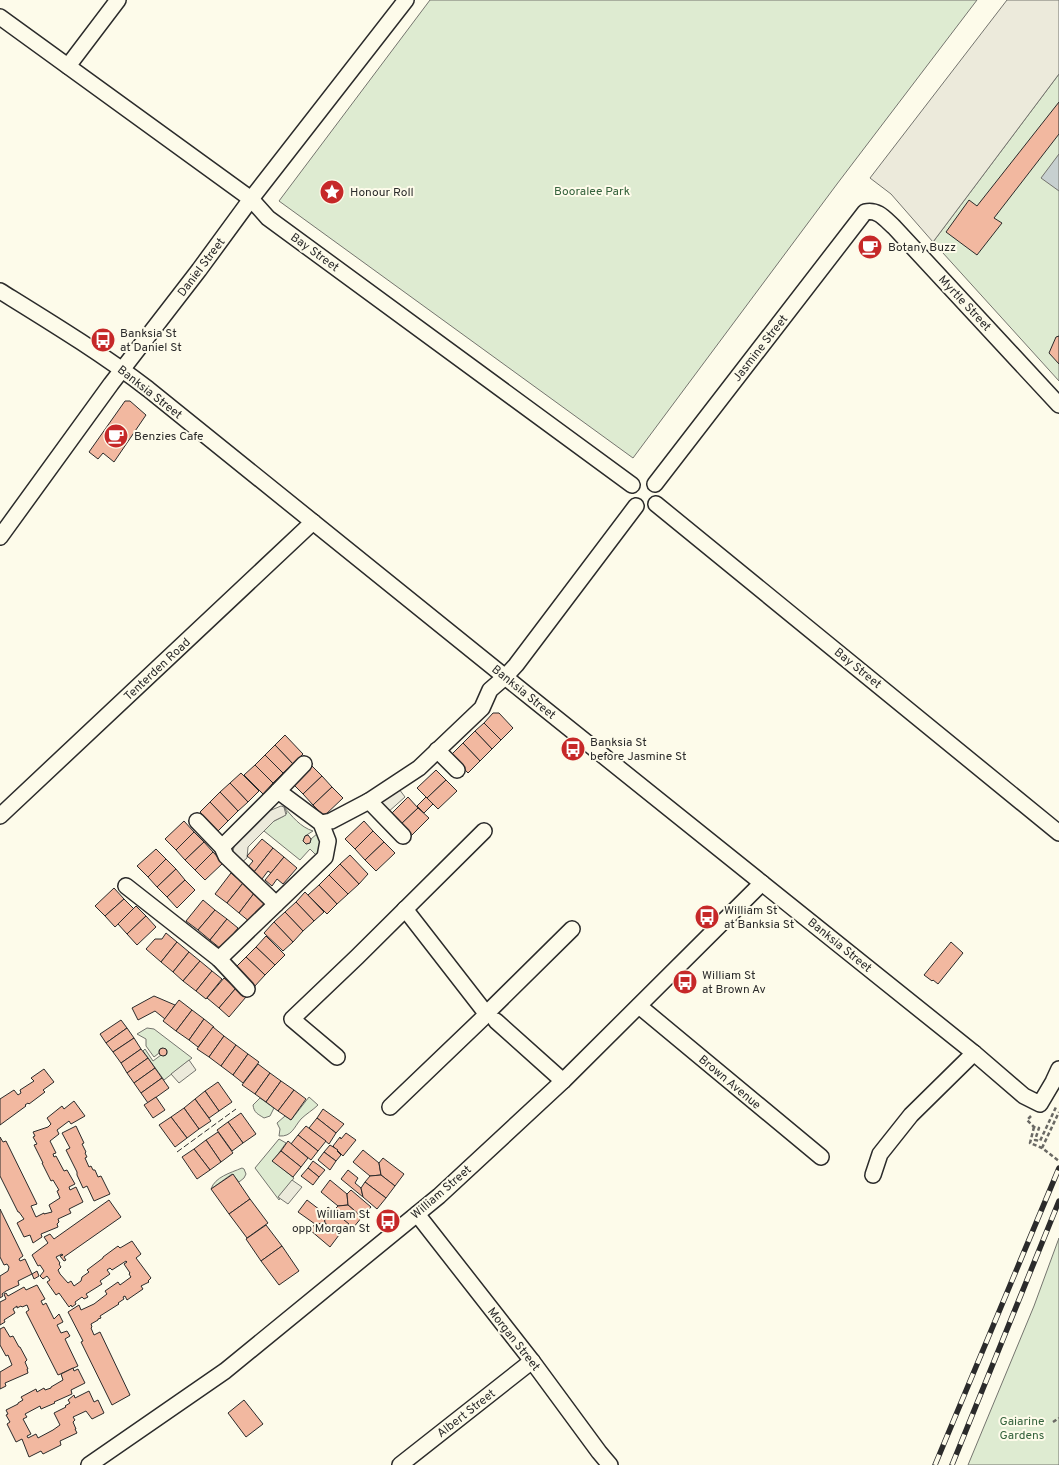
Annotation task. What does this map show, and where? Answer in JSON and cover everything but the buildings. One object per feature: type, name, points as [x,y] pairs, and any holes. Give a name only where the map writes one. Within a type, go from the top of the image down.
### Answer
[{"type":"street","points":[[68,66],[118,0]]},
{"type":"street","name":"Daniel Street","points":[[0,537],[105,392],[250,200],[406,0]]},
{"type":"street","name":"Bay Street","points":[[0,16],[250,200],[268,218],[632,485]]},
{"type":"street","name":"Myrtle Street","points":[[865,212],[878,212],[894,227],[1059,405]]},
{"type":"street","name":"Jasmine Street","points":[[655,484],[865,212]]},
{"type":"street","name":"Banksia Street","points":[[0,291],[122,370],[762,883],[1024,1096],[1040,1104],[1059,1069]]},
{"type":"street","points":[[638,480],[651,480],[659,494],[656,504],[647,509],[636,506],[630,496],[632,485],[638,480]]},
{"type":"street","name":"Bay Street","points":[[656,504],[1059,832]]},
{"type":"street","points":[[321,823],[331,821],[369,802],[419,768],[482,708],[490,690],[516,665],[636,506]]},
{"type":"street","name":"Tenterden Road","points":[[0,816],[312,522]]},
{"type":"street","points":[[437,750],[457,770]]},
{"type":"street","points":[[222,847],[304,764]]},
{"type":"street","points":[[219,959],[325,857],[328,841],[321,823],[278,791]]},
{"type":"street","points":[[369,802],[403,836]]},
{"type":"street","points":[[197,822],[222,847],[226,856],[276,904]]},
{"type":"street","points":[[337,1057],[292,1019],[484,831]]},
{"type":"street","name":"William Street","points":[[88,1465],[225,1371],[439,1196],[563,1081],[762,883]]},
{"type":"street","points":[[126,886],[219,959],[248,989]]},
{"type":"street","points":[[405,909],[489,1015],[563,1081]]},
{"type":"street","points":[[390,1107],[489,1015],[572,928]]},
{"type":"street","name":"Brown Avenue","points":[[639,1006],[821,1158]]},
{"type":"street","points":[[873,1175],[880,1154],[911,1114],[974,1054]]},
{"type":"street","name":"Morgan Street","points":[[417,1214],[532,1361],[610,1465]]},
{"type":"street","name":"Albert Street","points":[[400,1465],[532,1361]]},
{"type":"path","points":[[1059,1101],[1040,1141],[1035,1140],[1039,1128],[1034,1127],[1030,1142],[1042,1148],[1059,1161]]},
{"type":"path","points":[[1042,1148],[1059,1112]]},
{"type":"path","points":[[1053,1422],[1059,1418]]},
{"type":"green space","name":"Booralee Park","points":[[430,0],[977,0],[633,458],[279,201]]},
{"type":"green space","points":[[1059,74],[1059,381],[933,242]]},
{"type":"green space","points":[[284,807],[300,824],[313,831],[305,836],[303,841],[306,844],[310,843],[311,839],[318,833],[322,835],[318,857],[310,849],[300,860],[264,831],[274,821],[287,813]]},
{"type":"green space","points":[[147,1028],[154,1029],[192,1058],[164,1080],[143,1051],[145,1049],[153,1061],[161,1055],[167,1054],[167,1050],[162,1048],[154,1057],[146,1046],[146,1039],[137,1034]]},
{"type":"green space","points":[[309,1097],[318,1105],[301,1119],[290,1133],[279,1136],[280,1129],[277,1123],[285,1116],[291,1120]]},
{"type":"green space","points":[[260,1098],[274,1108],[270,1116],[264,1118],[254,1110],[253,1105]]},
{"type":"green space","points":[[279,1139],[286,1143],[273,1161],[294,1178],[279,1197],[279,1200],[255,1168]]},
{"type":"green space","points":[[242,1168],[246,1174],[239,1182],[232,1174],[211,1189],[219,1178]]},
{"type":"green space","name":"Gaiarine Gardens","points":[[1059,1238],[1059,1465],[968,1465],[1034,1306]]},
{"type":"shaded area","points":[[1007,0],[1059,0],[1059,74],[933,242],[891,194],[870,178]]},
{"type":"shaded area","points":[[1059,154],[1059,191],[1041,178]]},
{"type":"shaded area","points":[[399,789],[405,797],[387,813],[380,805],[384,797]]},
{"type":"shaded area","points":[[281,806],[284,807],[286,815],[274,821],[248,847],[247,858],[240,864],[235,858],[233,851],[238,841],[269,811]]},
{"type":"shaded area","points":[[189,1060],[196,1070],[179,1083],[171,1074]]},
{"type":"shaded area","points":[[292,1180],[302,1187],[288,1204],[278,1197]]},
{"type":"railway","points":[[935,1465],[1059,1168]]},
{"type":"railway","points":[[952,1465],[1059,1201]]},
{"type":"fence","points":[[177,1152],[236,1109]]},
{"type":"place","name":"Honour Roll","points":[[332,192]]},
{"type":"place","name":"Botany Buzz","points":[[870,247]]},
{"type":"place","name":"Banksia St at Daniel St","points":[[103,340]]},
{"type":"place","name":"Benzies Cafe","points":[[116,436]]},
{"type":"place","name":"Banksia St before Jasmine St","points":[[573,749]]},
{"type":"place","name":"William St at Banksia St","points":[[707,917]]},
{"type":"place","name":"William St at Brown Av","points":[[685,982]]},
{"type":"place","name":"William St opp Morgan St","points":[[388,1221]]}]
